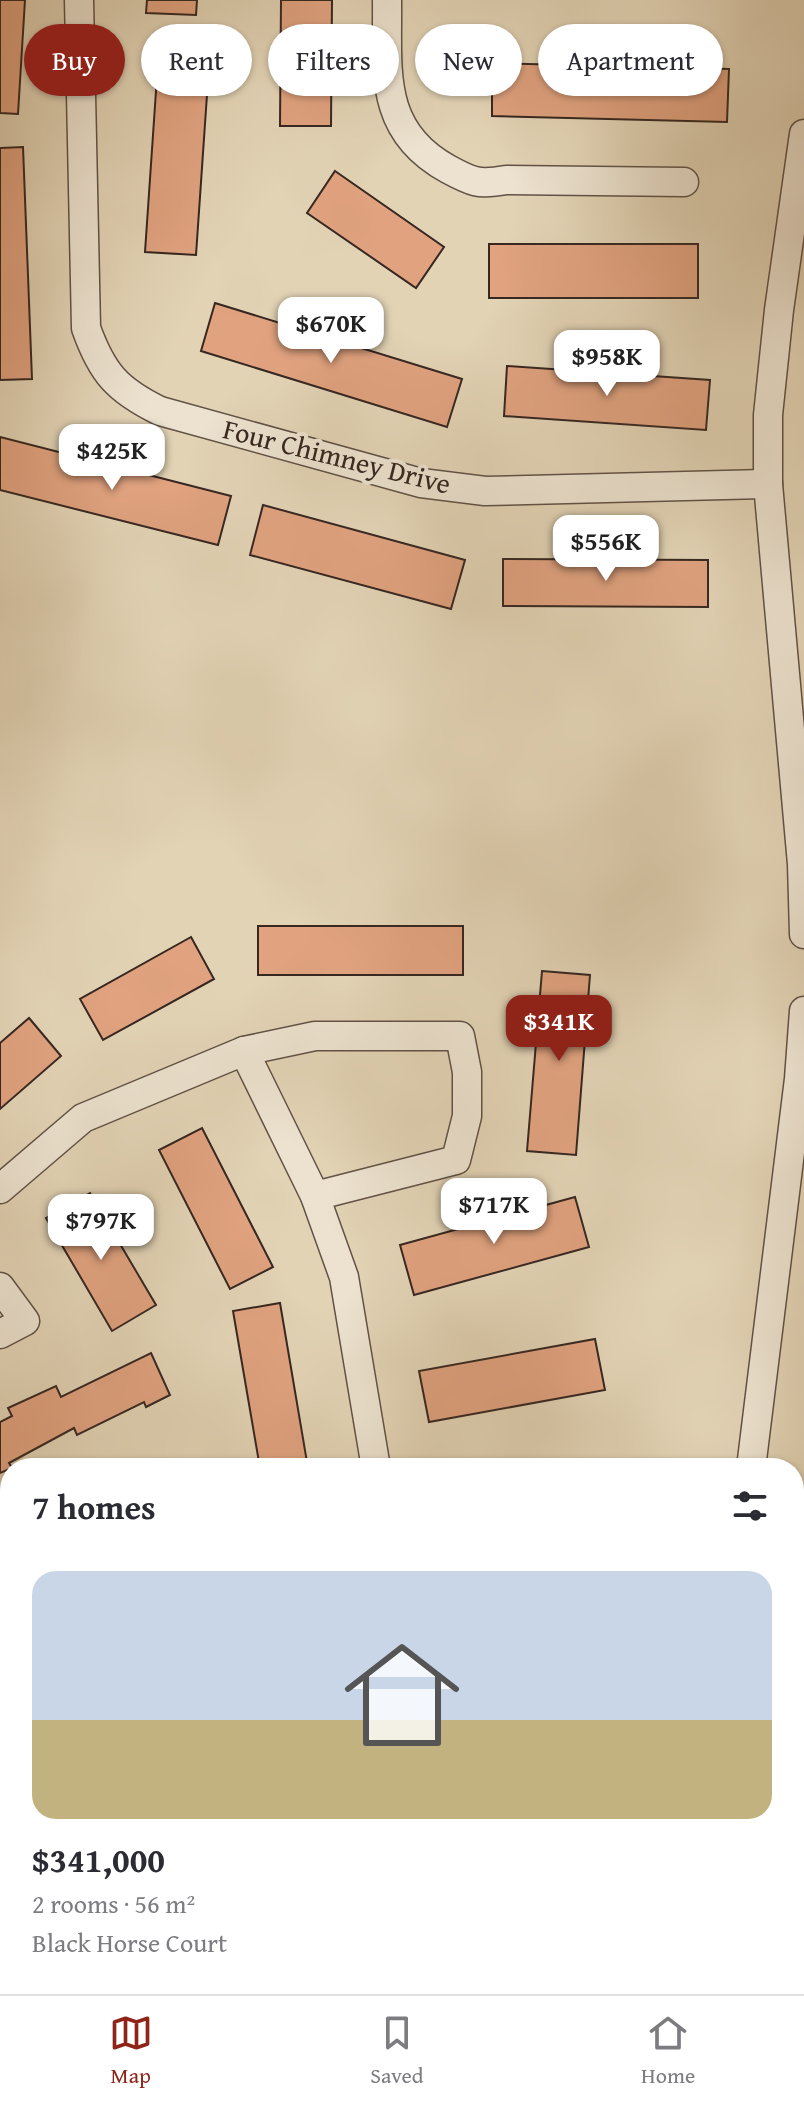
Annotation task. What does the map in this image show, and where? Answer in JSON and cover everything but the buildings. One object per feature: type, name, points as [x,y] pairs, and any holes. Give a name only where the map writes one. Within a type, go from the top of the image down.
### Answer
[{"type":"street","name":"Four Chimney Drive","points":[[79,0],[86,328],[96,356],[133,398],[160,411],[421,483],[485,491],[768,484]]},
{"type":"street","points":[[387,0],[390,95],[397,120],[416,147],[438,164],[466,179],[484,184],[506,180],[684,182]]},
{"type":"street","points":[[804,134],[779,310],[768,415],[768,484],[802,864],[804,934]]},
{"type":"street","points":[[752,1458],[799,1079],[804,1011]]},
{"type":"street","points":[[0,1189],[83,1118],[244,1051],[315,1036],[460,1036],[467,1072],[467,1116],[456,1160],[315,1196]]},
{"type":"street","points":[[244,1051],[315,1196],[344,1277],[374,1458]]},
{"type":"street","points":[[0,1287],[25,1321],[0,1334]]}]
